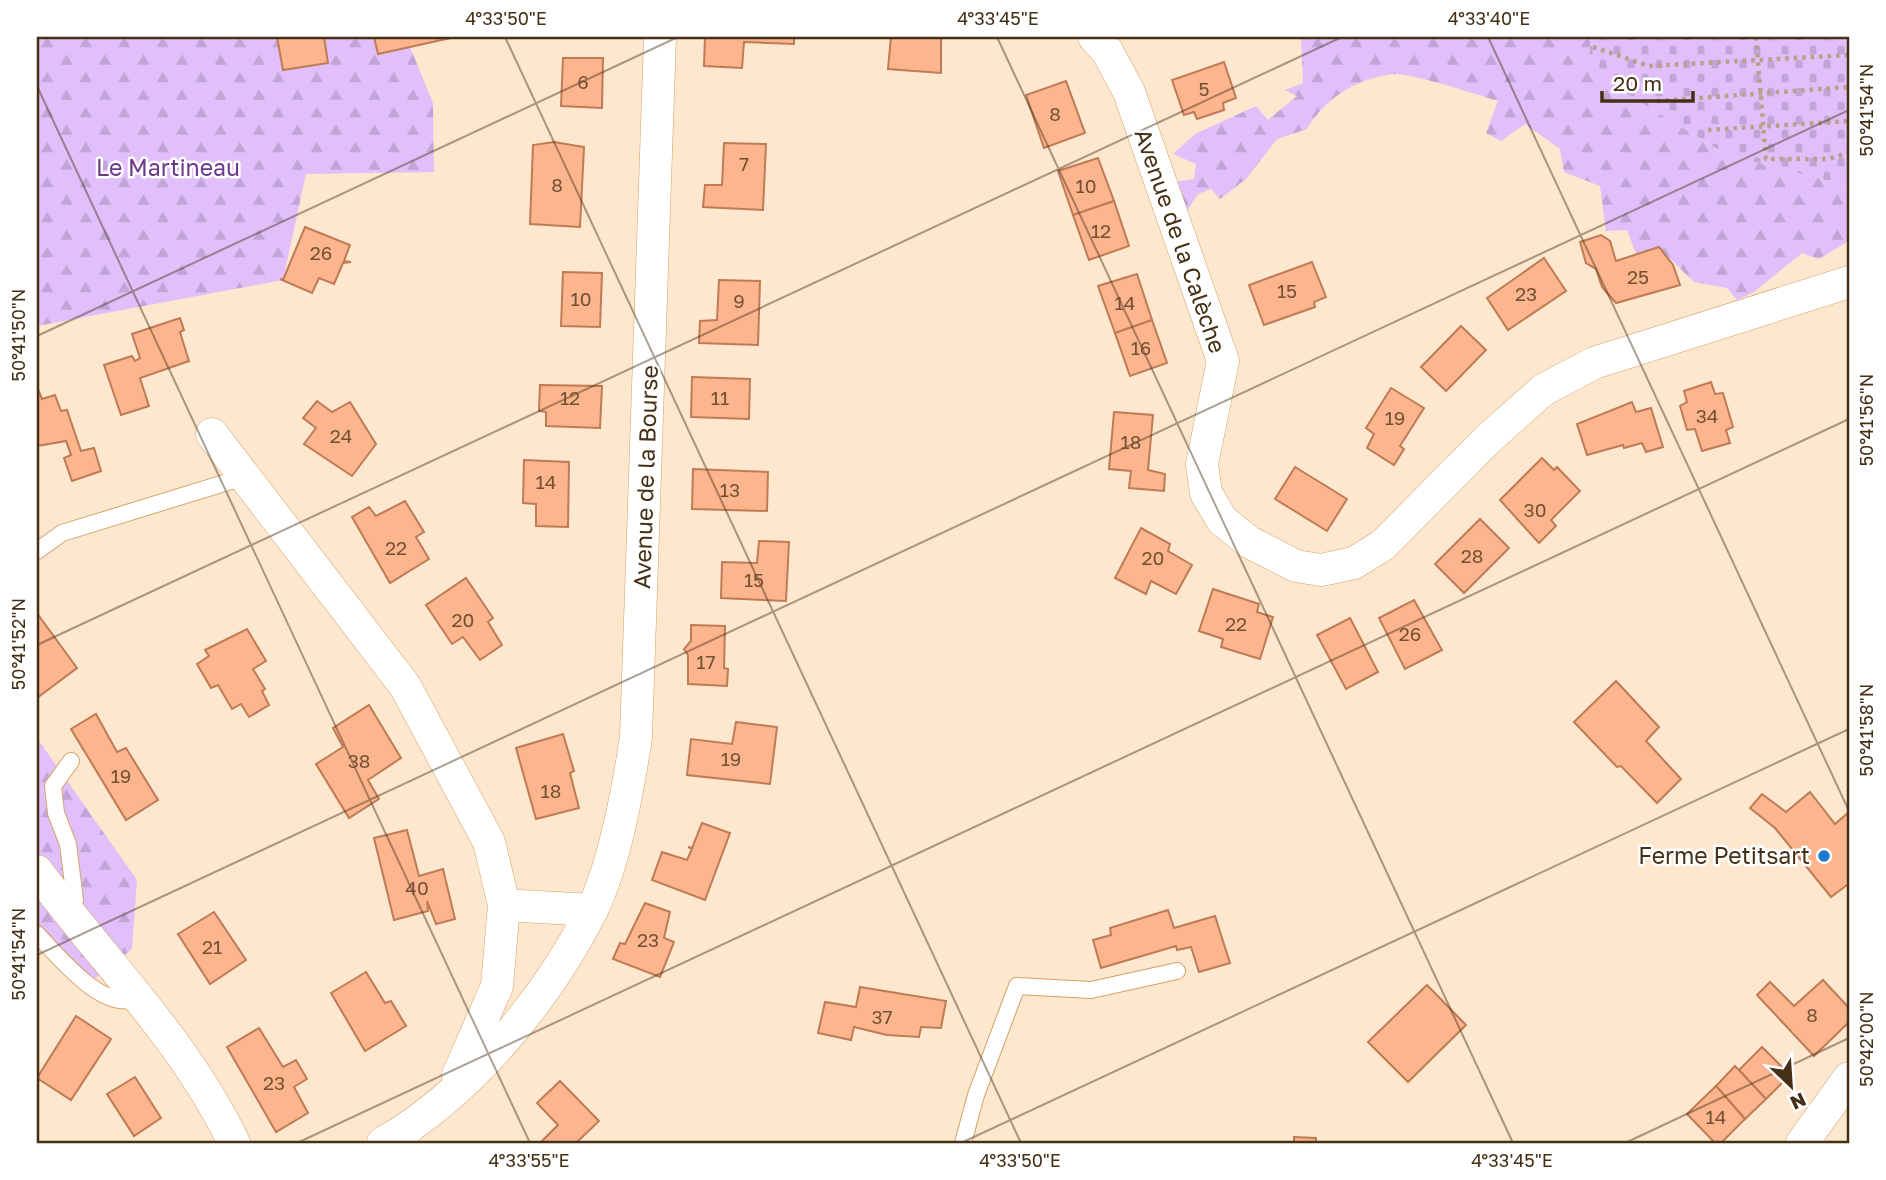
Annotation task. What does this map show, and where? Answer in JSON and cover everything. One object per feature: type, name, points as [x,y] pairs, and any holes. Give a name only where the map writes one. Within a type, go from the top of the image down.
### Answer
[{"type":"street","name":"Avenue de la Bourse","points":[[383,1143],[449,1095],[514,1030],[553,975],[592,911],[626,801],[636,737],[660,37]]},
{"type":"street","name":"Avenue de la Calèche","points":[[1094,37],[1107,51],[1129,92],[1223,361],[1202,464],[1206,493],[1222,520],[1249,542],[1296,566],[1321,570],[1354,563],[1383,545],[1487,440],[1543,390],[1594,363],[1849,282]]},
{"type":"street","points":[[212,434],[405,686],[489,842],[504,905],[497,986],[449,1095]]},
{"type":"street","points":[[37,871],[67,912],[139,997],[192,1069],[234,1143]]},
{"type":"street","points":[[504,905],[592,911]]},
{"type":"street","points":[[1802,1143],[1849,1078]]},
{"type":"lane","points":[[37,551],[62,534],[244,477]]},
{"type":"lane","points":[[67,912],[75,900],[68,844],[55,813],[53,786],[71,761]]},
{"type":"lane","points":[[37,934],[104,995],[120,1002],[139,997]]},
{"type":"lane","points":[[962,1143],[976,1094],[1017,986],[1091,990],[1177,971]]},
{"type":"path","points":[[1756,37],[1766,159],[1828,159],[1849,153]]},
{"type":"path","points":[[1593,47],[1649,66],[1849,55]]},
{"type":"path","points":[[1657,100],[1849,87]]},
{"type":"path","points":[[1708,130],[1849,121]]},
{"type":"green space","name":"Le Martineau","points":[[37,37],[406,37],[433,103],[434,172],[306,174],[283,280],[37,326]]},
{"type":"green space","points":[[1301,37],[1591,37],[1588,70],[1727,155],[1849,186],[1849,241],[1819,259],[1802,253],[1754,292],[1737,300],[1727,288],[1694,282],[1659,248],[1636,254],[1627,230],[1606,231],[1600,186],[1564,172],[1560,149],[1525,124],[1501,141],[1486,133],[1498,101],[1430,81],[1394,74],[1367,80],[1343,91],[1323,108],[1307,129],[1277,139],[1246,179],[1220,199],[1211,189],[1198,194],[1187,211],[1172,182],[1194,179],[1196,164],[1173,154],[1195,134],[1256,106],[1268,120],[1297,96],[1285,90],[1303,83]]},
{"type":"green space","points":[[1591,37],[1849,37],[1849,186],[1727,155],[1588,70]]},
{"type":"green space","points":[[37,738],[137,880],[132,949],[88,984],[37,934]]},
{"type":"building","points":[[277,37],[324,37],[328,63],[283,70]]},
{"type":"building","points":[[374,37],[450,37],[451,38],[378,54]]},
{"type":"building","points":[[705,37],[794,37],[794,44],[744,42],[742,68],[704,66]]},
{"type":"building","points":[[891,37],[941,37],[941,73],[888,69]]},
{"type":"building","points":[[563,58],[603,58],[602,108],[561,106]]},
{"type":"building","points":[[1224,62],[1236,98],[1223,103],[1224,110],[1197,119],[1194,112],[1184,115],[1172,80]]},
{"type":"building","points":[[1066,81],[1085,133],[1044,148],[1026,95]]},
{"type":"building","points":[[554,142],[584,147],[580,227],[530,224],[533,145]]},
{"type":"building","points":[[724,143],[766,144],[763,210],[703,207],[705,185],[722,185]]},
{"type":"building","points":[[1098,158],[1114,201],[1073,215],[1058,171]]},
{"type":"building","points":[[1114,201],[1129,246],[1089,260],[1073,215]]},
{"type":"building","points":[[305,227],[350,245],[344,261],[351,262],[343,263],[334,284],[319,278],[312,293],[280,279],[283,280]]},
{"type":"building","points":[[1601,235],[1610,241],[1616,261],[1659,247],[1673,265],[1680,285],[1616,303],[1602,287],[1596,269],[1586,263],[1580,242]]},
{"type":"building","points":[[1544,258],[1566,291],[1508,330],[1487,298]]},
{"type":"building","points":[[1312,262],[1326,297],[1314,302],[1315,307],[1264,325],[1249,285]]},
{"type":"building","points":[[563,272],[602,273],[600,327],[561,326]]},
{"type":"building","points":[[1137,274],[1152,320],[1115,333],[1098,286]]},
{"type":"building","points":[[719,280],[760,281],[758,345],[699,343],[700,321],[717,320]]},
{"type":"building","points":[[180,318],[184,330],[180,332],[189,361],[140,378],[149,406],[121,415],[104,365],[132,356],[135,361],[140,358],[132,334]]},
{"type":"building","points":[[1152,320],[1167,363],[1130,376],[1115,333]]},
{"type":"building","points":[[1461,326],[1486,350],[1446,391],[1421,367]]},
{"type":"building","points":[[692,377],[750,379],[749,419],[691,417]]},
{"type":"building","points":[[1711,382],[1715,394],[1723,393],[1733,427],[1726,430],[1730,443],[1702,451],[1695,429],[1687,430],[1680,406],[1687,402],[1684,391]]},
{"type":"building","points":[[540,385],[602,386],[600,428],[546,426],[546,412],[539,411]]},
{"type":"building","points":[[37,387],[42,399],[55,395],[61,411],[67,410],[81,451],[94,448],[101,471],[72,481],[64,458],[71,455],[66,441],[37,446]]},
{"type":"building","points":[[1391,388],[1424,408],[1400,446],[1404,449],[1394,465],[1367,448],[1374,434],[1366,428]]},
{"type":"building","points":[[317,401],[332,412],[350,402],[376,444],[352,476],[304,444],[316,428],[303,418]]},
{"type":"building","points":[[1632,402],[1636,412],[1651,408],[1663,447],[1646,452],[1642,443],[1624,448],[1623,445],[1587,455],[1577,424]]},
{"type":"building","points":[[1114,412],[1153,415],[1148,470],[1165,474],[1164,491],[1129,488],[1131,471],[1109,469]]},
{"type":"building","points":[[1542,458],[1554,470],[1557,467],[1580,491],[1551,520],[1556,526],[1539,543],[1500,500]]},
{"type":"building","points":[[524,460],[569,462],[568,527],[536,526],[536,504],[523,503]]},
{"type":"building","points":[[1295,467],[1347,499],[1327,531],[1275,499]]},
{"type":"building","points":[[693,469],[768,472],[767,511],[692,509]]},
{"type":"building","points":[[405,501],[424,532],[416,537],[429,559],[390,583],[352,517],[369,507],[376,516]]},
{"type":"building","points":[[1480,519],[1509,548],[1464,593],[1435,564]]},
{"type":"building","points":[[1141,528],[1170,544],[1168,551],[1192,565],[1176,594],[1151,581],[1146,594],[1115,578]]},
{"type":"building","points":[[759,541],[789,542],[786,601],[721,598],[722,562],[757,563]]},
{"type":"building","points":[[466,578],[493,618],[488,622],[502,645],[480,660],[463,637],[452,644],[426,605]]},
{"type":"building","points":[[1213,589],[1259,604],[1257,612],[1273,617],[1260,659],[1221,647],[1223,639],[1199,631]]},
{"type":"building","points":[[1414,600],[1442,650],[1405,669],[1379,618]]},
{"type":"building","points":[[39,616],[77,668],[37,698],[37,617]]},
{"type":"building","points":[[1350,618],[1378,672],[1346,689],[1317,635]]},
{"type":"building","points":[[691,625],[725,626],[724,668],[728,669],[727,686],[688,684],[688,655],[684,649],[691,641]]},
{"type":"building","points":[[247,629],[266,661],[253,669],[265,689],[262,691],[269,705],[249,717],[241,704],[232,709],[218,685],[211,688],[197,664],[209,656],[205,650]]},
{"type":"building","points":[[1616,681],[1659,727],[1646,741],[1681,779],[1657,803],[1621,766],[1617,767],[1574,722]]},
{"type":"building","points":[[369,705],[401,758],[368,780],[379,799],[349,818],[316,764],[343,747],[333,728]]},
{"type":"building","points":[[96,714],[117,752],[126,748],[158,800],[126,820],[71,729]]},
{"type":"building","points":[[736,722],[777,727],[770,784],[687,775],[691,739],[732,744]]},
{"type":"building","points":[[563,734],[574,771],[570,773],[579,808],[536,819],[516,748]]},
{"type":"building","name":"Ferme Petitsart","points":[[1810,792],[1835,824],[1849,812],[1849,887],[1847,885],[1831,897],[1775,828],[1750,808],[1762,794],[1786,812]]},
{"type":"building","points":[[702,823],[730,833],[705,900],[652,880],[662,852],[687,860],[692,849],[688,847],[692,848]]},
{"type":"building","points":[[407,830],[419,876],[443,869],[455,919],[436,924],[427,901],[428,911],[394,920],[374,838]]},
{"type":"building","points":[[645,903],[670,912],[664,938],[674,942],[660,977],[613,959],[620,943],[625,944]]},
{"type":"building","points":[[1168,910],[1174,928],[1215,916],[1230,963],[1199,972],[1191,947],[1177,950],[1176,946],[1101,968],[1093,940],[1111,935],[1110,928]]},
{"type":"building","points":[[214,912],[246,960],[210,984],[178,934]]},
{"type":"building","points":[[366,972],[385,1003],[391,1001],[406,1026],[365,1051],[331,993]]},
{"type":"building","points":[[1823,980],[1849,1008],[1849,1022],[1814,1056],[1757,995],[1770,982],[1794,1006]]},
{"type":"building","points":[[1427,985],[1466,1025],[1408,1082],[1368,1042]]},
{"type":"building","points":[[860,987],[946,1001],[941,1028],[921,1027],[919,1037],[887,1035],[854,1027],[851,1040],[818,1033],[825,1002],[856,1007]]},
{"type":"building","points":[[76,1016],[111,1039],[71,1100],[37,1078]]},
{"type":"building","points":[[259,1028],[283,1067],[296,1060],[307,1079],[294,1087],[308,1113],[276,1132],[227,1047]]},
{"type":"building","points":[[1762,1047],[1790,1075],[1766,1099],[1739,1070]]},
{"type":"building","points":[[1735,1066],[1766,1099],[1745,1119],[1716,1086]]},
{"type":"building","points":[[135,1077],[161,1118],[134,1136],[107,1094]]},
{"type":"building","points":[[560,1081],[599,1121],[576,1143],[540,1143],[558,1125],[537,1103]]},
{"type":"building","points":[[1716,1086],[1745,1119],[1721,1143],[1715,1143],[1687,1114]]},
{"type":"building","points":[[1294,1137],[1316,1138],[1316,1143],[1294,1143]]},
{"type":"place","name":"Ferme Petitsart","points":[[1824,856]]}]
